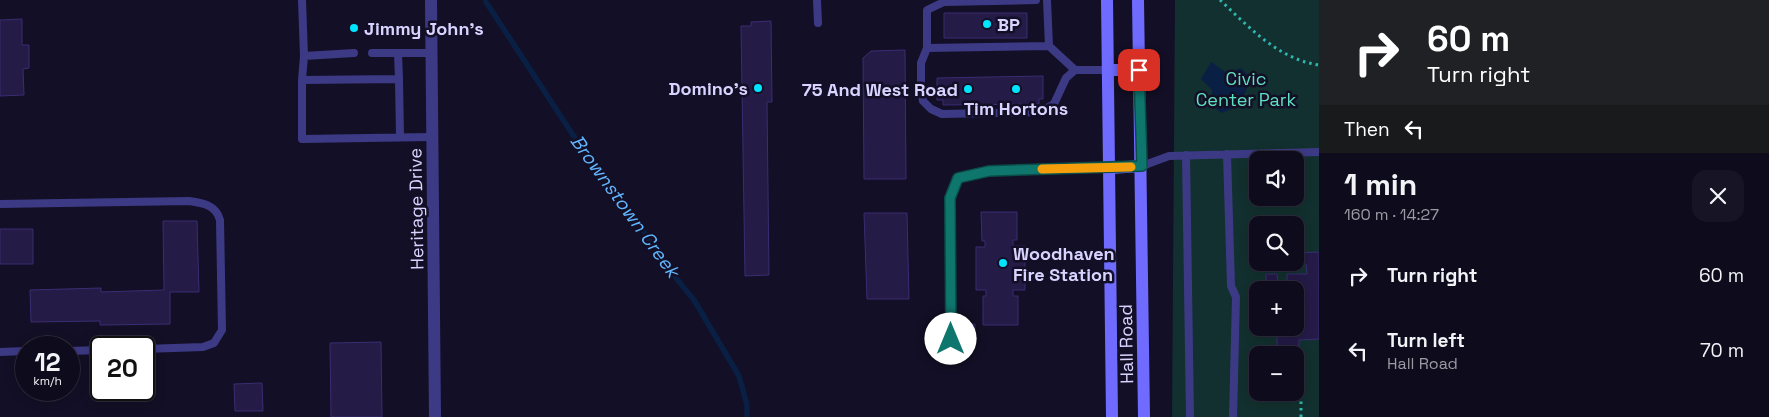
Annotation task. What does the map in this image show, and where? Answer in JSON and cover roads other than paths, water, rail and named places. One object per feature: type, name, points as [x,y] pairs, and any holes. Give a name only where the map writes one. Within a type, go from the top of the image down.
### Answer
[{"type":"street","name":"Heritage Drive","points":[[431,0],[435,417]]},
{"type":"street","name":"Hall Road","points":[[1107,0],[1112,417]]},
{"type":"street","name":"Hall Road","points":[[1138,0],[1142,166],[1144,417]]},
{"type":"street","points":[[1108,70],[1139,70]]},
{"type":"street","points":[[1110,168],[1142,166]]},
{"type":"lane","points":[[302,0],[304,56],[302,139],[432,137]]},
{"type":"lane","points":[[817,0],[818,23]]},
{"type":"lane","points":[[1036,0],[944,1],[927,10],[928,48],[921,62],[921,89],[924,101],[931,109],[942,114],[1040,112],[1054,104],[1066,78],[1075,70],[1108,70]]},
{"type":"lane","points":[[1048,0],[1049,46]]},
{"type":"lane","points":[[928,48],[1049,46],[1075,70]]},
{"type":"lane","points":[[304,56],[354,53]]},
{"type":"lane","points":[[372,53],[431,53]]},
{"type":"lane","points":[[398,53],[400,137]]},
{"type":"lane","points":[[302,80],[399,79]]},
{"type":"lane","points":[[1142,166],[1169,156],[1319,152]]},
{"type":"lane","points":[[1227,154],[1231,286],[1236,297],[1233,417]]},
{"type":"lane","points":[[1186,155],[1190,417]]},
{"type":"lane","points":[[951,339],[950,198],[958,178],[989,171],[1110,168]]},
{"type":"lane","points":[[0,204],[189,201],[199,202],[214,208],[220,220],[222,330],[218,338],[208,346],[155,349]]},
{"type":"lane","points":[[0,352],[15,351]]},
{"type":"water","points":[[1211,62],[1227,73],[1241,68],[1250,77],[1246,91],[1237,107],[1221,113],[1212,105],[1212,90],[1201,79]]},
{"type":"waterway","name":"Brownstown Creek","points":[[486,2],[573,135],[636,220],[672,273],[694,300],[739,376],[747,405],[747,417]]},
{"type":"place","name":"BP","points":[[987,24]]},
{"type":"place","name":"Jimmy John's","points":[[354,28]]},
{"type":"place","name":"Domino's","points":[[758,88]]},
{"type":"place","name":"75 And West Road","points":[[968,89]]},
{"type":"place","name":"Tim Hortons","points":[[1016,89]]},
{"type":"place","name":"Woodhaven Fire Station","points":[[1003,263]]},
{"type":"park label","name":"Civic Center Park","points":[[1246,88]]}]
